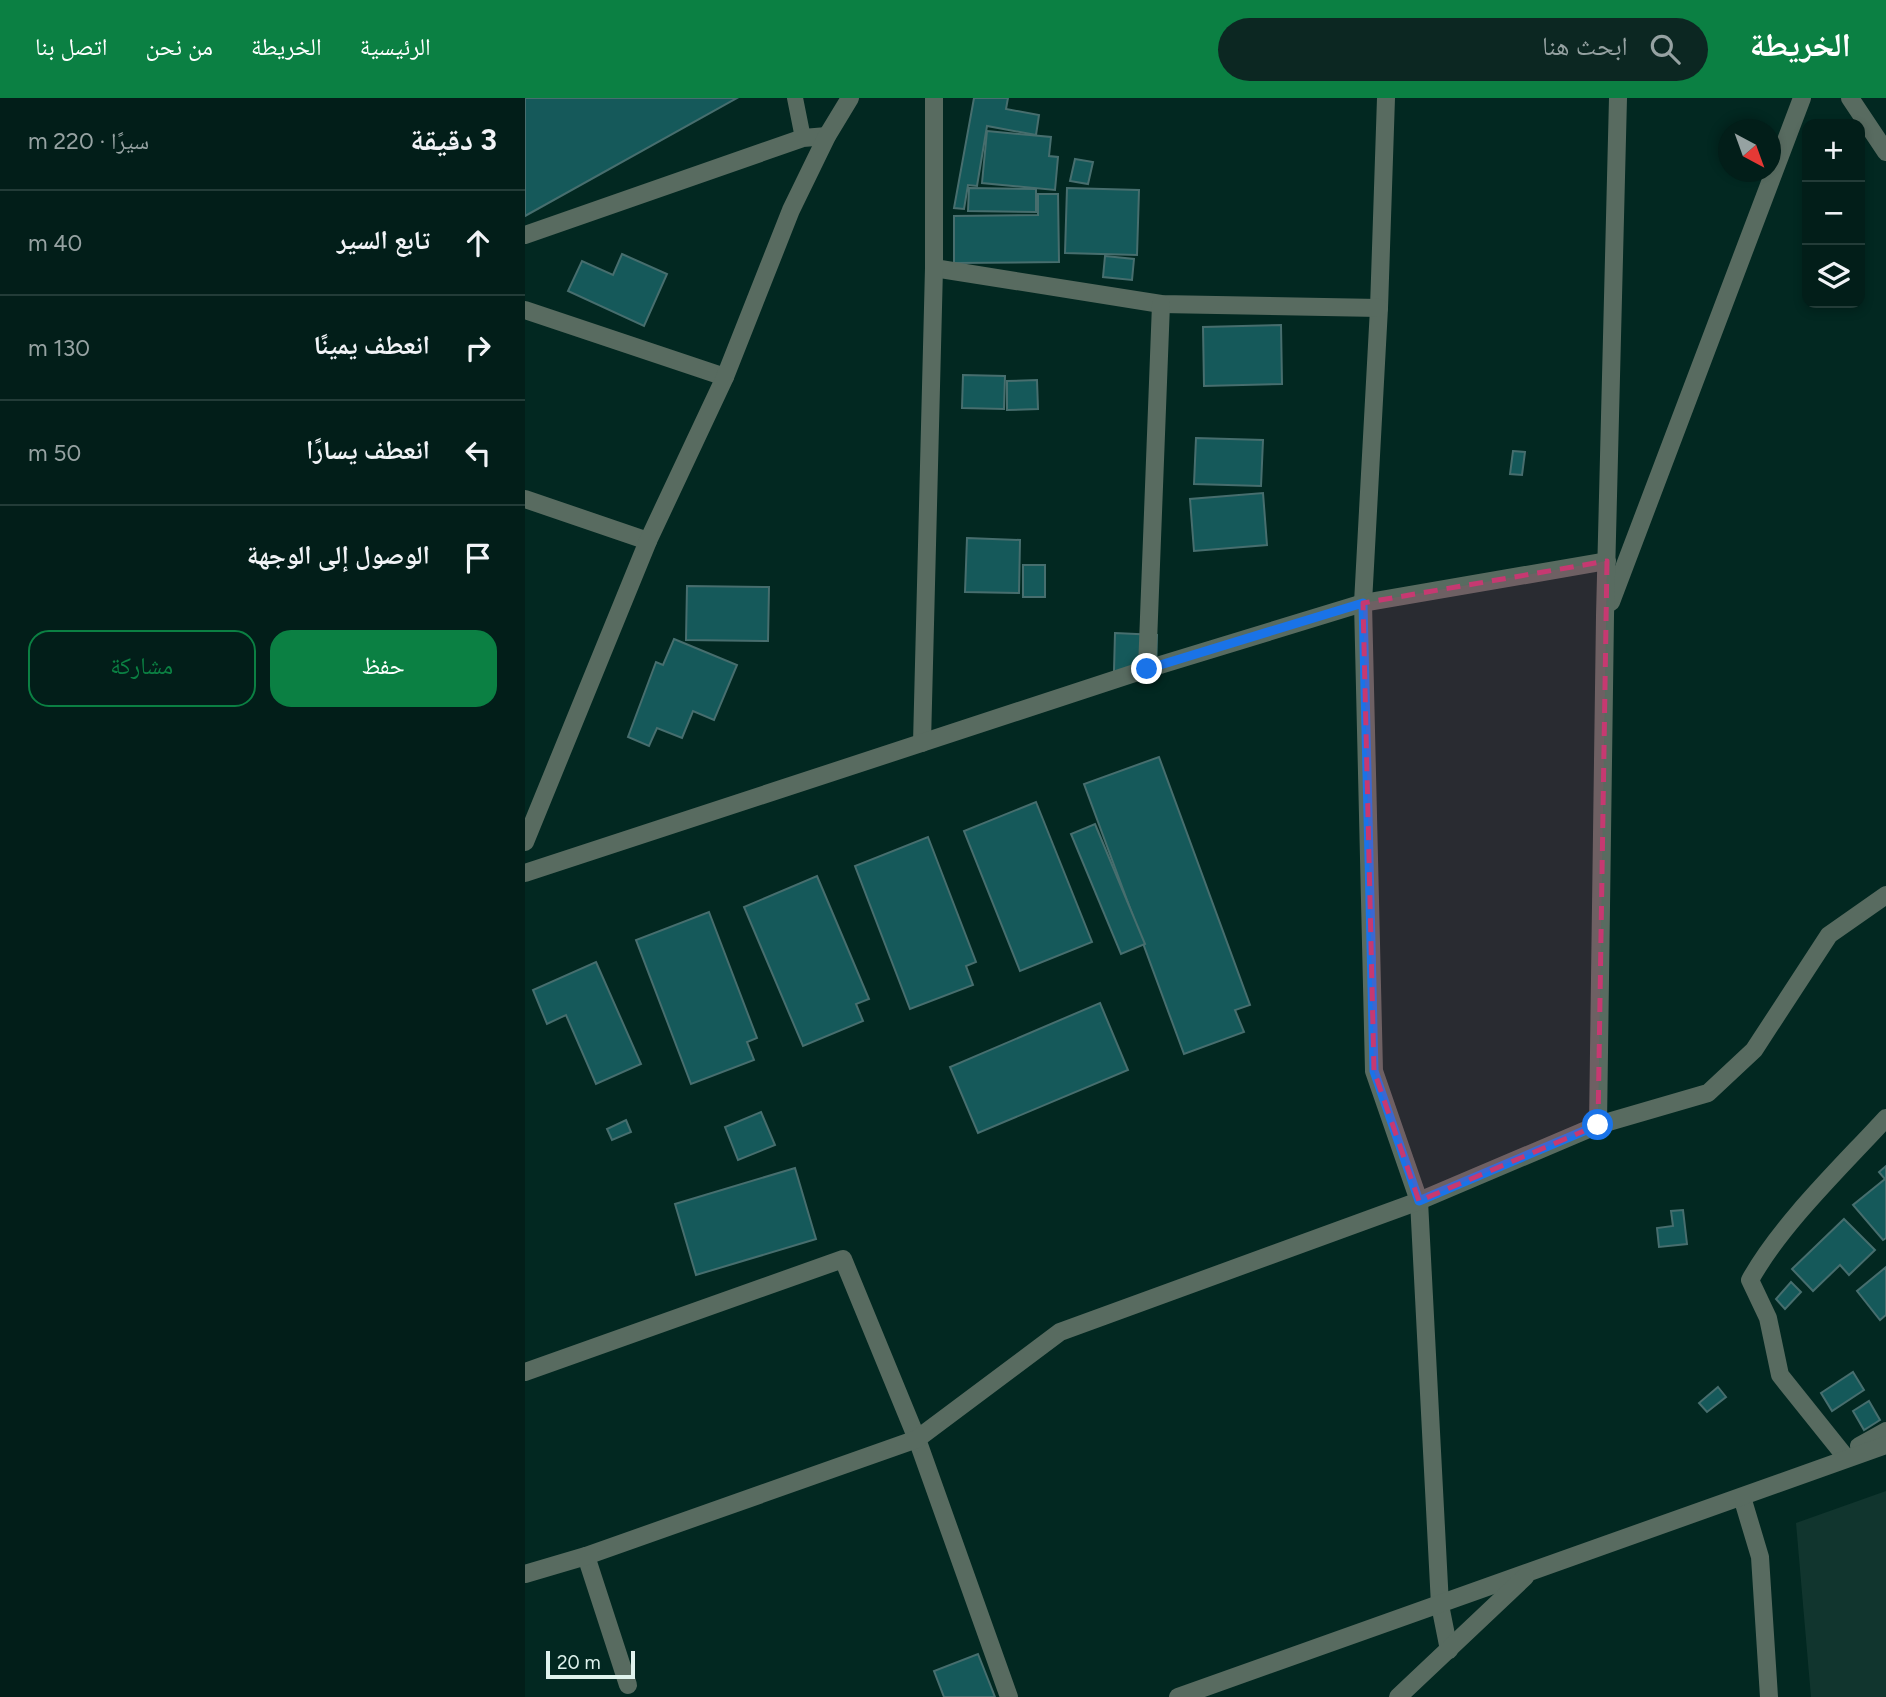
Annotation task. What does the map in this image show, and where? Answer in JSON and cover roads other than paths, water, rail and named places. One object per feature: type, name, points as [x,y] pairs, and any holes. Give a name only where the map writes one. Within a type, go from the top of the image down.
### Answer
[{"type":"street","points":[[525,842],[648,541],[725,377],[791,210],[827,136],[850,98]]},
{"type":"street","points":[[922,743],[935,268],[934,98]]},
{"type":"street","points":[[1386,98],[1379,308],[1363,603],[1374,1071],[1419,1201],[1440,1605],[1449,1650]]},
{"type":"street","points":[[1598,1125],[1605,616],[1618,98]]},
{"type":"street","points":[[1605,616],[1802,98]]},
{"type":"street","points":[[1850,98],[1886,152]]},
{"type":"street","points":[[525,235],[803,138],[827,136]]},
{"type":"street","points":[[935,268],[1161,304],[1379,308]]},
{"type":"street","points":[[1147,669],[1161,304]]},
{"type":"street","points":[[525,310],[725,377]]},
{"type":"street","points":[[525,499],[648,541]]},
{"type":"street","points":[[525,873],[1147,669],[1363,603],[1607,561]]},
{"type":"street","points":[[525,1574],[586,1556],[917,1439],[1060,1332],[1419,1201],[1598,1125],[1708,1093],[1754,1050],[1829,935],[1886,895]]},
{"type":"street","points":[[1844,1455],[1780,1375],[1768,1318],[1749,1280],[1802,1210],[1886,1118]]},
{"type":"street","points":[[525,1372],[843,1259],[917,1439],[1009,1697]]},
{"type":"street","points":[[1815,1471],[1886,1430]]},
{"type":"street","points":[[1178,1697],[1886,1445]]},
{"type":"street","points":[[1742,1497],[1761,1557],[1769,1697]]},
{"type":"street","points":[[586,1556],[628,1685]]},
{"type":"street","points":[[1398,1697],[1530,1572]]},
{"type":"lane","points":[[795,98],[803,138]]}]
